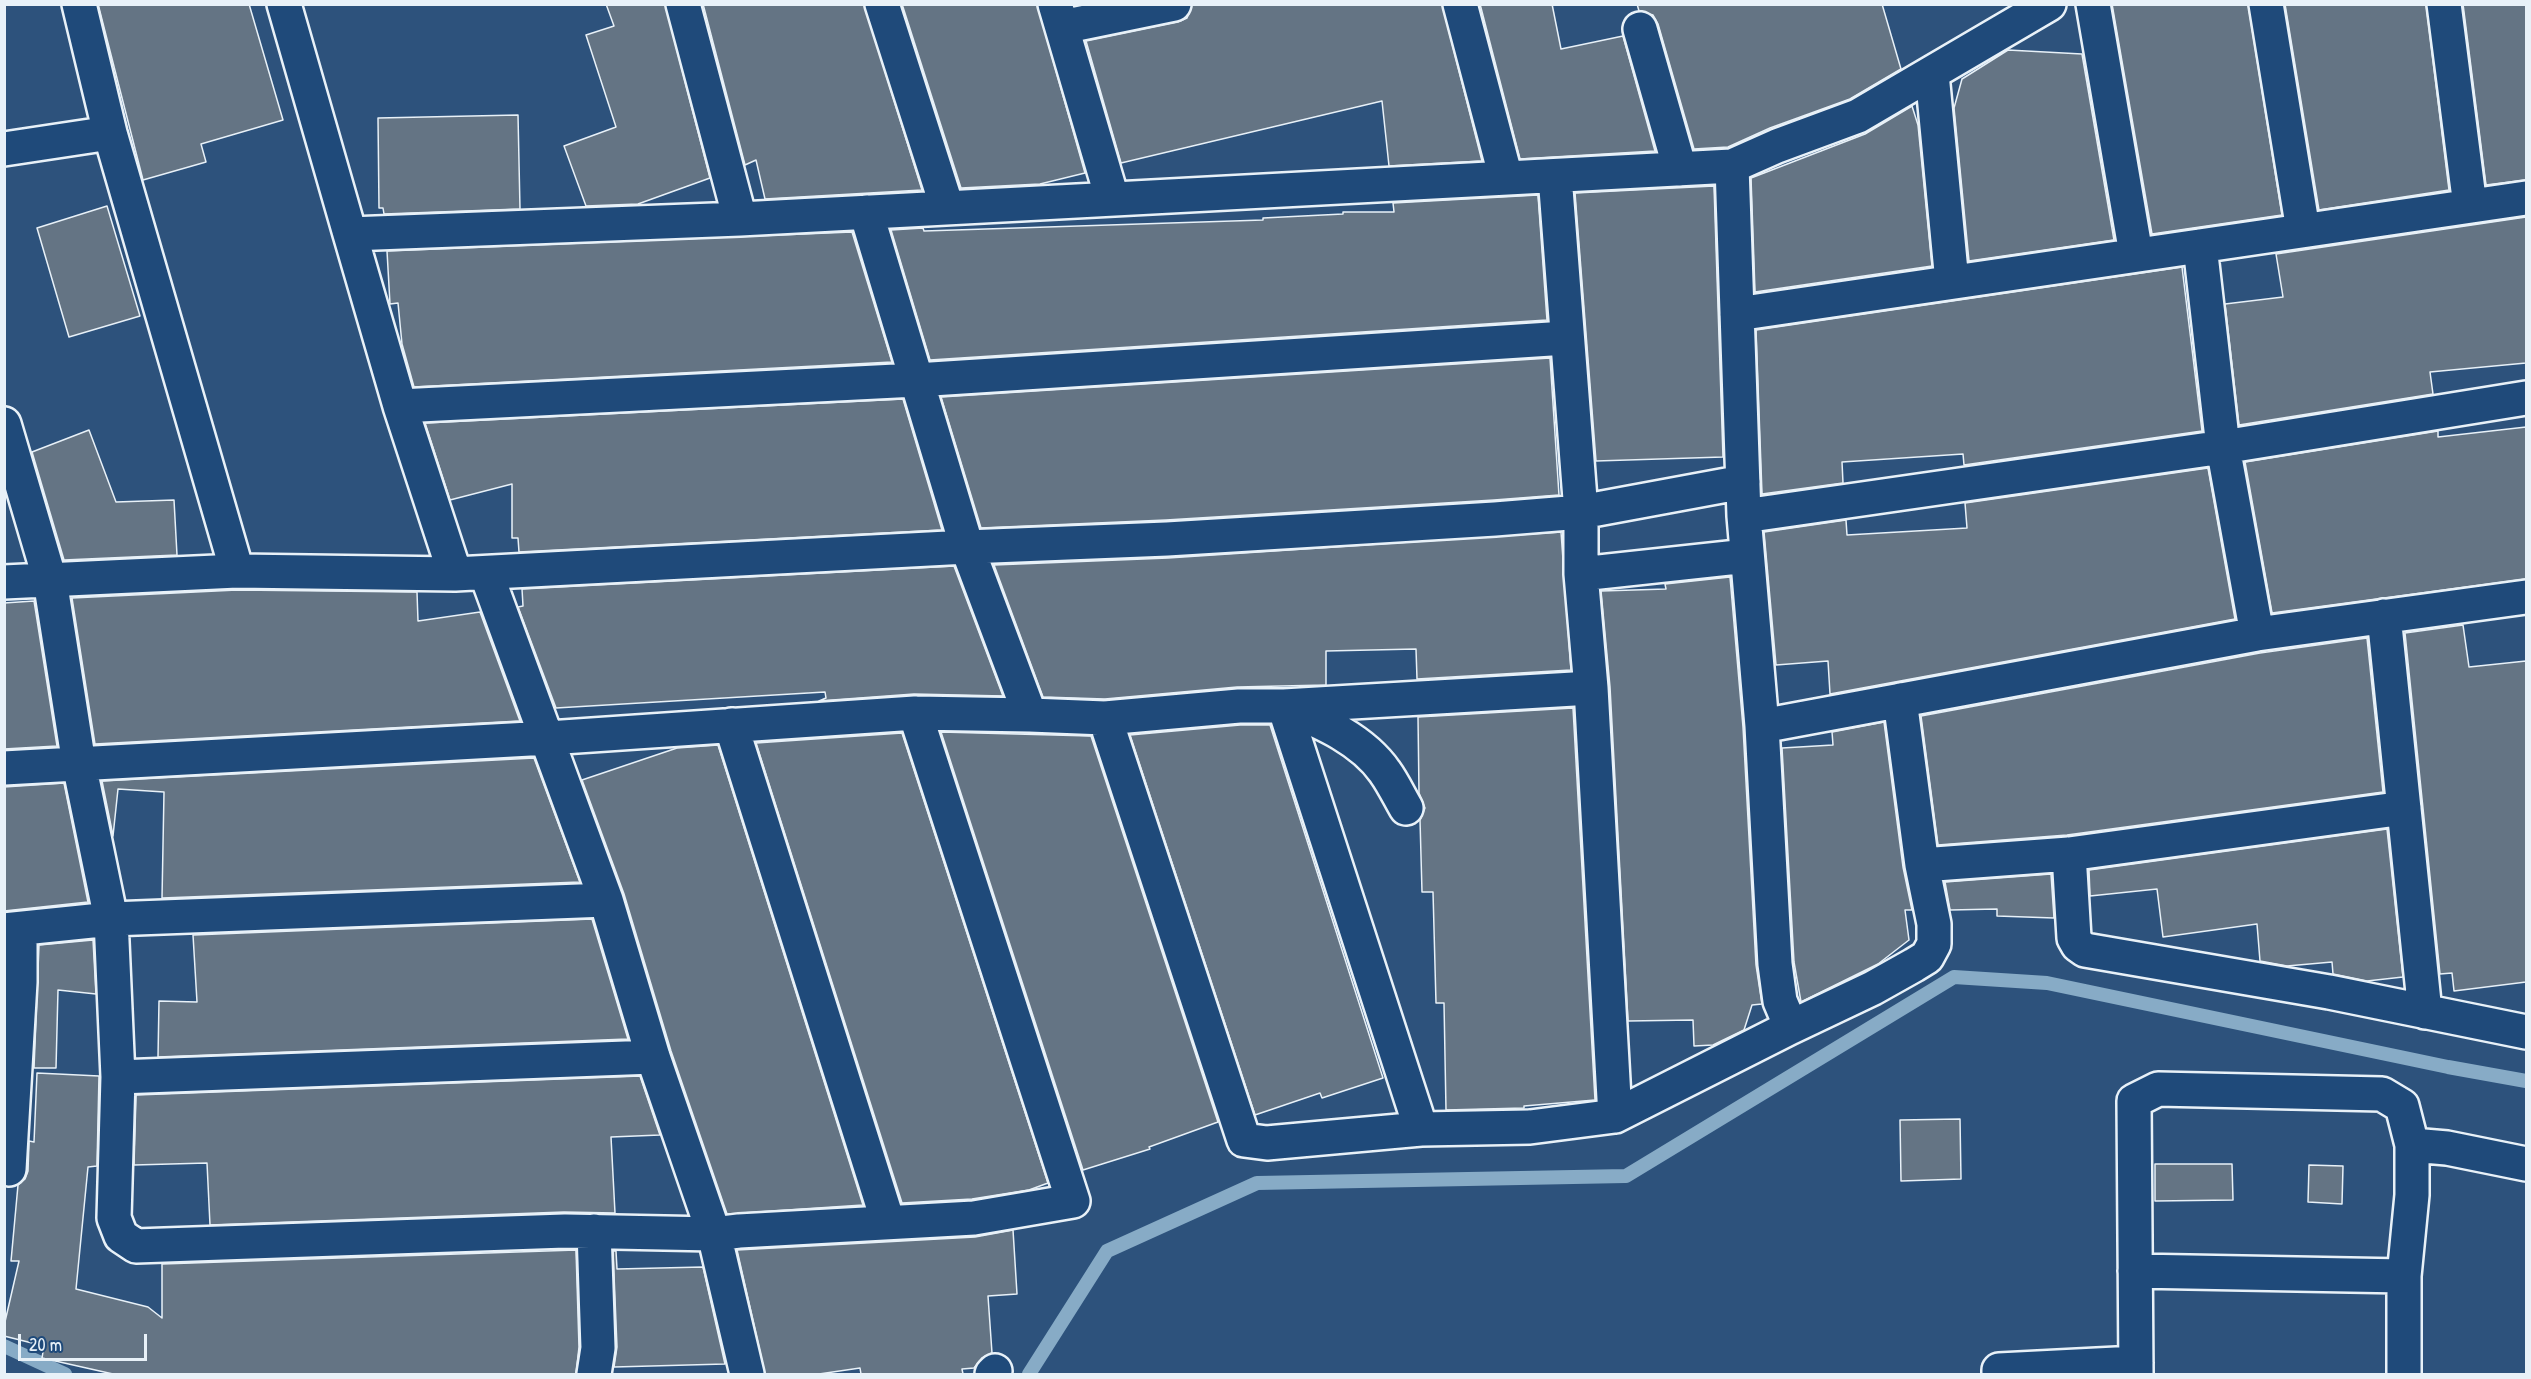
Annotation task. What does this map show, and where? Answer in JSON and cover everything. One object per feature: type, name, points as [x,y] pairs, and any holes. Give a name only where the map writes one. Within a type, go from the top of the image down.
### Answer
[{"type":"street","points":[[79,4],[110,133],[237,572]]},
{"type":"street","points":[[284,4],[400,406],[471,573],[548,738],[606,900],[653,1057],[714,1234],[747,1374]]},
{"type":"street","points":[[683,4],[740,219]]},
{"type":"street","points":[[882,4],[947,207]]},
{"type":"street","points":[[1112,198],[1058,16],[1174,4]]},
{"type":"street","points":[[1460,4],[1506,178]]},
{"type":"street","points":[[350,234],[740,219],[1112,198],[1336,189],[1732,166],[1777,146],[1858,116],[2049,4]]},
{"type":"street","points":[[2093,4],[2136,254]]},
{"type":"street","points":[[2266,4],[2303,230]]},
{"type":"street","points":[[2444,4],[2470,206]]},
{"type":"street","points":[[1640,29],[1680,169]]},
{"type":"street","points":[[1932,74],[1952,282]]},
{"type":"street","points":[[4,149],[110,133]]},
{"type":"street","points":[[1732,166],[1744,516],[1762,726],[1775,964],[1780,1001],[1791,1027]]},
{"type":"street","points":[[1555,176],[1581,512],[1581,574],[1591,688],[1615,1116]]},
{"type":"street","points":[[1737,314],[2526,198]]},
{"type":"street","points":[[866,212],[967,547],[1030,715]]},
{"type":"street","points":[[2200,246],[2223,447],[2257,634]]},
{"type":"street","points":[[400,406],[916,380],[1566,338]]},
{"type":"street","points":[[1744,516],[2223,447],[2526,398]]},
{"type":"street","points":[[4,424],[50,580],[79,764],[111,919],[118,1077],[114,1218],[121,1236],[136,1246],[594,1231],[714,1234],[974,1218],[1073,1201],[915,713]]},
{"type":"street","points":[[4,582],[237,572],[471,573],[1167,539],[1581,512],[1743,482]]},
{"type":"street","points":[[1581,574],[1748,556]]},
{"type":"street","points":[[1762,726],[2257,634],[2526,597]]},
{"type":"street","points":[[2384,616],[2425,1012]]},
{"type":"street","points":[[4,768],[548,738],[915,713],[1105,718],[1239,706],[1284,706],[1591,688]]},
{"type":"street","points":[[1105,718],[1244,1140],[1267,1143],[1421,1129],[1530,1127],[1615,1116],[1873,988],[1927,957],[1934,944],[1934,924],[1922,865],[1900,700]]},
{"type":"street","points":[[1284,706],[1325,723],[1359,747],[1384,770],[1406,808]]},
{"type":"street","points":[[1284,706],[1421,1129]]},
{"type":"street","points":[[731,725],[888,1222]]},
{"type":"street","points":[[1922,865],[2069,854],[2404,808]]},
{"type":"street","points":[[2069,854],[2074,938],[2085,950],[2526,1032]]},
{"type":"street","points":[[9,1169],[20,982],[12,930],[111,919],[606,900]]},
{"type":"street","points":[[118,1077],[653,1057]]},
{"type":"street","points":[[1999,1374],[1999,1370],[2136,1369],[2133,1101],[2158,1089],[2382,1094],[2402,1107],[2412,1145],[2412,1195],[2404,1276],[2404,1374]]},
{"type":"street","points":[[2412,1145],[2447,1148],[2526,1164]]},
{"type":"street","points":[[594,1231],[598,1348],[594,1374]]},
{"type":"street","points":[[2135,1271],[2404,1276]]},
{"type":"building","points":[[98,4],[249,4],[283,120],[201,144],[206,162],[143,180]]},
{"type":"building","points":[[606,4],[665,4],[710,178],[638,204],[586,206],[564,146],[616,127],[586,35],[614,26]]},
{"type":"building","points":[[703,4],[864,4],[922,190],[765,199],[756,160],[745,165]]},
{"type":"building","points":[[902,4],[1037,4],[1085,173],[1040,184],[961,188]]},
{"type":"building","points":[[1192,4],[1442,4],[1482,161],[1389,166],[1382,101],[1121,163],[1086,41],[1178,22],[1187,18]]},
{"type":"building","points":[[1480,4],[1552,4],[1561,49],[1623,36],[1655,151],[1520,159]]},
{"type":"building","points":[[1637,4],[1882,4],[1901,69],[1850,99],[1770,128],[1728,147],[1694,149],[1658,24],[1653,15],[1639,11]]},
{"type":"building","points":[[2112,4],[2248,4],[2282,215],[2152,234]]},
{"type":"building","points":[[2285,4],[2426,4],[2449,190],[2319,210]]},
{"type":"building","points":[[2463,4],[2526,4],[2526,180],[2486,185]]},
{"type":"building","points":[[2008,50],[2082,54],[2114,240],[1969,261],[1954,108],[1962,79]]},
{"type":"building","points":[[1912,106],[1918,125],[1932,266],[1755,292],[1751,178],[1865,134]]},
{"type":"building","points":[[518,115],[520,209],[384,214],[383,208],[379,208],[378,118]]},
{"type":"building","points":[[1714,186],[1723,457],[1596,461],[1575,193]]},
{"type":"building","points":[[1538,195],[1547,320],[930,360],[891,230],[923,228],[924,231],[1263,220],[1263,218],[1343,214],[1343,212],[1394,212],[1393,203]]},
{"type":"building","points":[[107,206],[140,316],[69,337],[37,228]]},
{"type":"building","points":[[2526,217],[2526,363],[2430,372],[2433,394],[2239,425],[2225,304],[2283,297],[2276,254]]},
{"type":"building","points":[[852,232],[892,362],[414,387],[402,344],[398,303],[390,304],[387,251]]},
{"type":"building","points":[[2182,267],[2202,431],[1964,465],[1963,454],[1842,462],[1843,483],[1762,494],[1756,330]]},
{"type":"building","points":[[1550,358],[1559,495],[1494,500],[1166,520],[981,528],[941,397]]},
{"type":"building","points":[[903,399],[942,530],[519,552],[518,538],[512,538],[512,484],[450,500],[425,423]]},
{"type":"building","points":[[2526,427],[2526,579],[2272,613],[2245,462],[2438,431],[2438,437]]},
{"type":"building","points":[[89,430],[116,502],[174,500],[177,555],[64,560],[32,452]]},
{"type":"building","points":[[2208,468],[2235,619],[1830,694],[1828,661],[1776,665],[1764,532],[1846,520],[1847,535],[1967,528],[1965,503]]},
{"type":"building","points":[[1561,532],[1571,670],[1417,679],[1416,649],[1326,651],[1326,685],[1237,687],[1105,699],[1043,697],[994,565],[1168,558]]},
{"type":"building","points":[[954,566],[1003,696],[914,694],[819,701],[826,698],[825,692],[556,708],[518,607],[523,606],[522,589]]},
{"type":"building","points":[[1730,577],[1743,727],[1756,965],[1762,1004],[1752,1005],[1744,1030],[1713,1045],[1694,1046],[1693,1020],[1628,1021],[1610,687],[1601,591],[1666,589],[1665,584]]},
{"type":"building","points":[[237,590],[417,592],[418,621],[480,612],[520,721],[95,744],[72,598]]},
{"type":"building","points":[[34,601],[57,746],[4,749],[4,603]]},
{"type":"building","points":[[2463,625],[2469,667],[2526,661],[2526,982],[2454,991],[2452,973],[2440,974],[2405,633]]},
{"type":"building","points":[[2367,638],[2383,792],[2067,835],[1938,845],[1921,716],[2260,653]]},
{"type":"building","points":[[1573,708],[1595,1100],[1524,1106],[1524,1108],[1446,1110],[1444,1003],[1436,1003],[1433,892],[1422,892],[1420,820],[1425,808],[1419,793],[1418,717]]},
{"type":"building","points":[[1884,722],[1903,867],[1912,910],[1905,910],[1909,940],[1878,964],[1801,1002],[1794,962],[1782,748],[1833,745],[1832,732]]},
{"type":"building","points":[[1240,725],[1270,725],[1383,1078],[1322,1098],[1320,1093],[1255,1115],[1130,735]]},
{"type":"building","points":[[941,732],[1091,736],[1218,1122],[1149,1147],[1150,1149],[1083,1170]]},
{"type":"building","points":[[902,733],[1048,1183],[1029,1190],[972,1199],[902,1203],[756,743]]},
{"type":"building","points":[[718,745],[863,1205],[727,1214],[671,1051],[624,894],[582,780],[677,748]]},
{"type":"building","points":[[534,758],[580,882],[162,898],[164,792],[118,789],[113,836],[102,781]]},
{"type":"building","points":[[64,783],[88,902],[4,911],[4,787]]},
{"type":"building","points":[[2387,829],[2403,977],[2367,981],[2333,974],[2332,962],[2287,966],[2260,961],[2257,924],[2163,937],[2157,889],[2090,896],[2089,870]]},
{"type":"building","points":[[2051,874],[2054,918],[1997,916],[1997,909],[1950,910],[1945,882]]},
{"type":"building","points":[[592,919],[628,1039],[158,1057],[159,1001],[197,1002],[193,935]]},
{"type":"building","points":[[93,940],[96,994],[58,990],[56,1068],[34,1068],[39,945]]},
{"type":"building","points":[[37,1073],[99,1076],[97,1166],[88,1167],[76,1289],[148,1307],[162,1318],[162,1264],[576,1250],[579,1347],[576,1374],[113,1374],[42,1358],[44,1346],[4,1336],[4,1326],[19,1261],[11,1261],[18,1185],[25,1179],[28,1171],[29,1141],[34,1142]]},
{"type":"building","points":[[640,1076],[660,1135],[611,1137],[615,1213],[564,1212],[210,1225],[207,1163],[134,1165],[136,1095]]},
{"type":"building","points":[[1960,1119],[1961,1179],[1901,1181],[1900,1120]]},
{"type":"building","points":[[2155,1164],[2232,1164],[2233,1200],[2155,1201]]},
{"type":"building","points":[[2309,1165],[2343,1166],[2342,1204],[2308,1202]]},
{"type":"building","points":[[1013,1230],[1017,1294],[988,1296],[992,1353],[982,1358],[974,1368],[962,1369],[963,1374],[861,1374],[860,1368],[819,1374],[765,1374],[737,1250],[975,1237]]},
{"type":"building","points":[[613,1251],[616,1251],[617,1269],[703,1267],[725,1364],[614,1367],[617,1347]]},
{"type":"waterway","points":[[1029,1374],[1107,1251],[1257,1183],[1626,1176],[1954,977],[2047,983],[2448,1067],[2526,1081]]},
{"type":"waterway","points":[[4,1346],[65,1374]]}]
